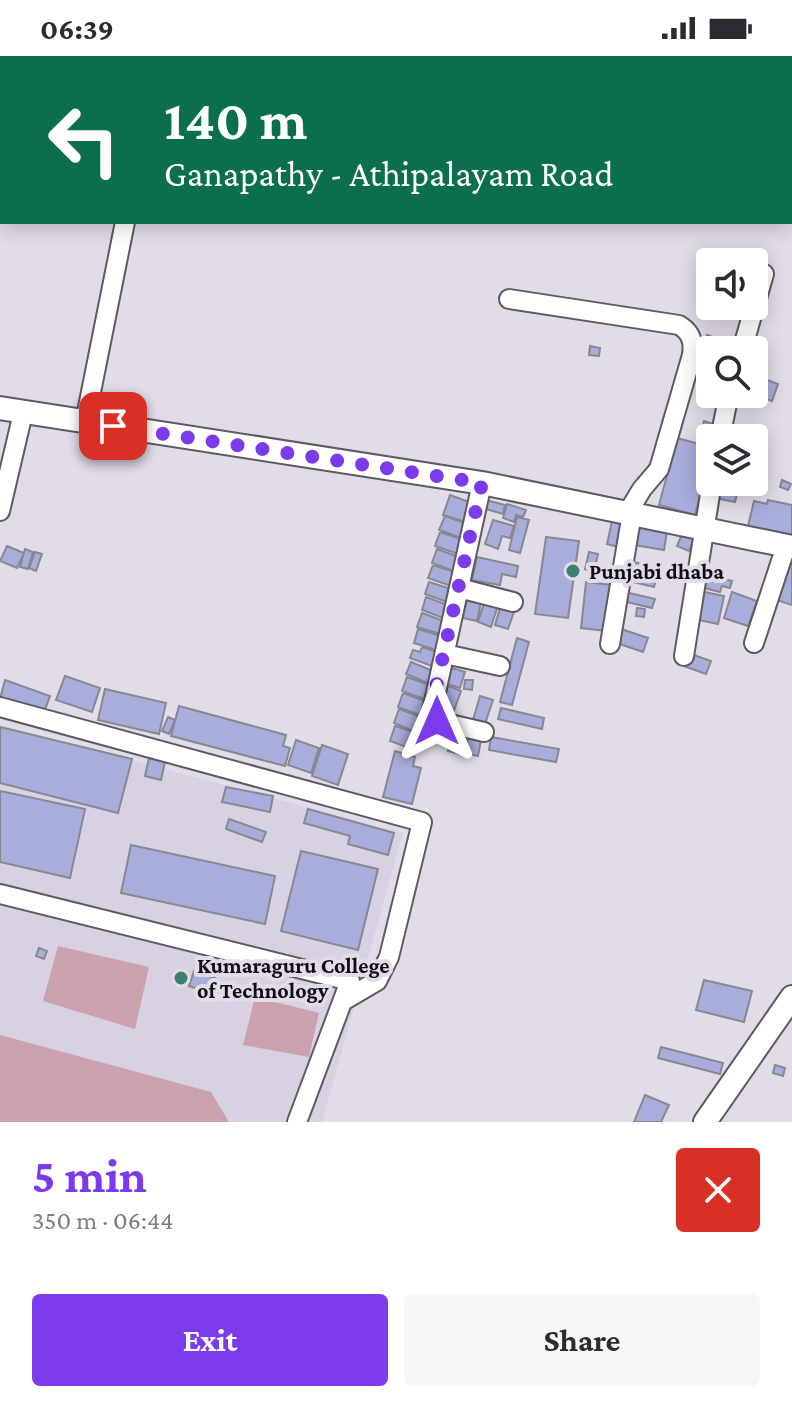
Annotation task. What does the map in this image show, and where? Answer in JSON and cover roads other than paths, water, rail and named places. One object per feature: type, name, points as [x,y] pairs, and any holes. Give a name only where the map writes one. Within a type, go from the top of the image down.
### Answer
[{"type":"main road","points":[[0,408],[482,483],[789,546]]},
{"type":"main road","points":[[705,1122],[792,997]]},
{"type":"street","points":[[85,422],[125,224]]},
{"type":"street","points":[[509,299],[679,325],[687,329],[694,346],[659,469],[642,489],[630,513],[610,644]]},
{"type":"street","points":[[0,511],[23,413]]},
{"type":"street","points":[[482,483],[431,715],[437,721],[484,732]]},
{"type":"street","points":[[684,656],[709,496]]},
{"type":"street","points":[[754,643],[789,546]]},
{"type":"street","points":[[459,588],[513,602]]},
{"type":"street","points":[[445,654],[500,666]]},
{"type":"street","points":[[0,707],[422,822],[389,957],[377,981],[356,986],[0,894]]},
{"type":"street","points":[[297,1122],[343,1001],[356,986]]},
{"type":"place","name":"Punjabi dhaba","points":[[573,571]]},
{"type":"place","name":"Kumaraguru College of Technology","points":[[181,978]]}]
